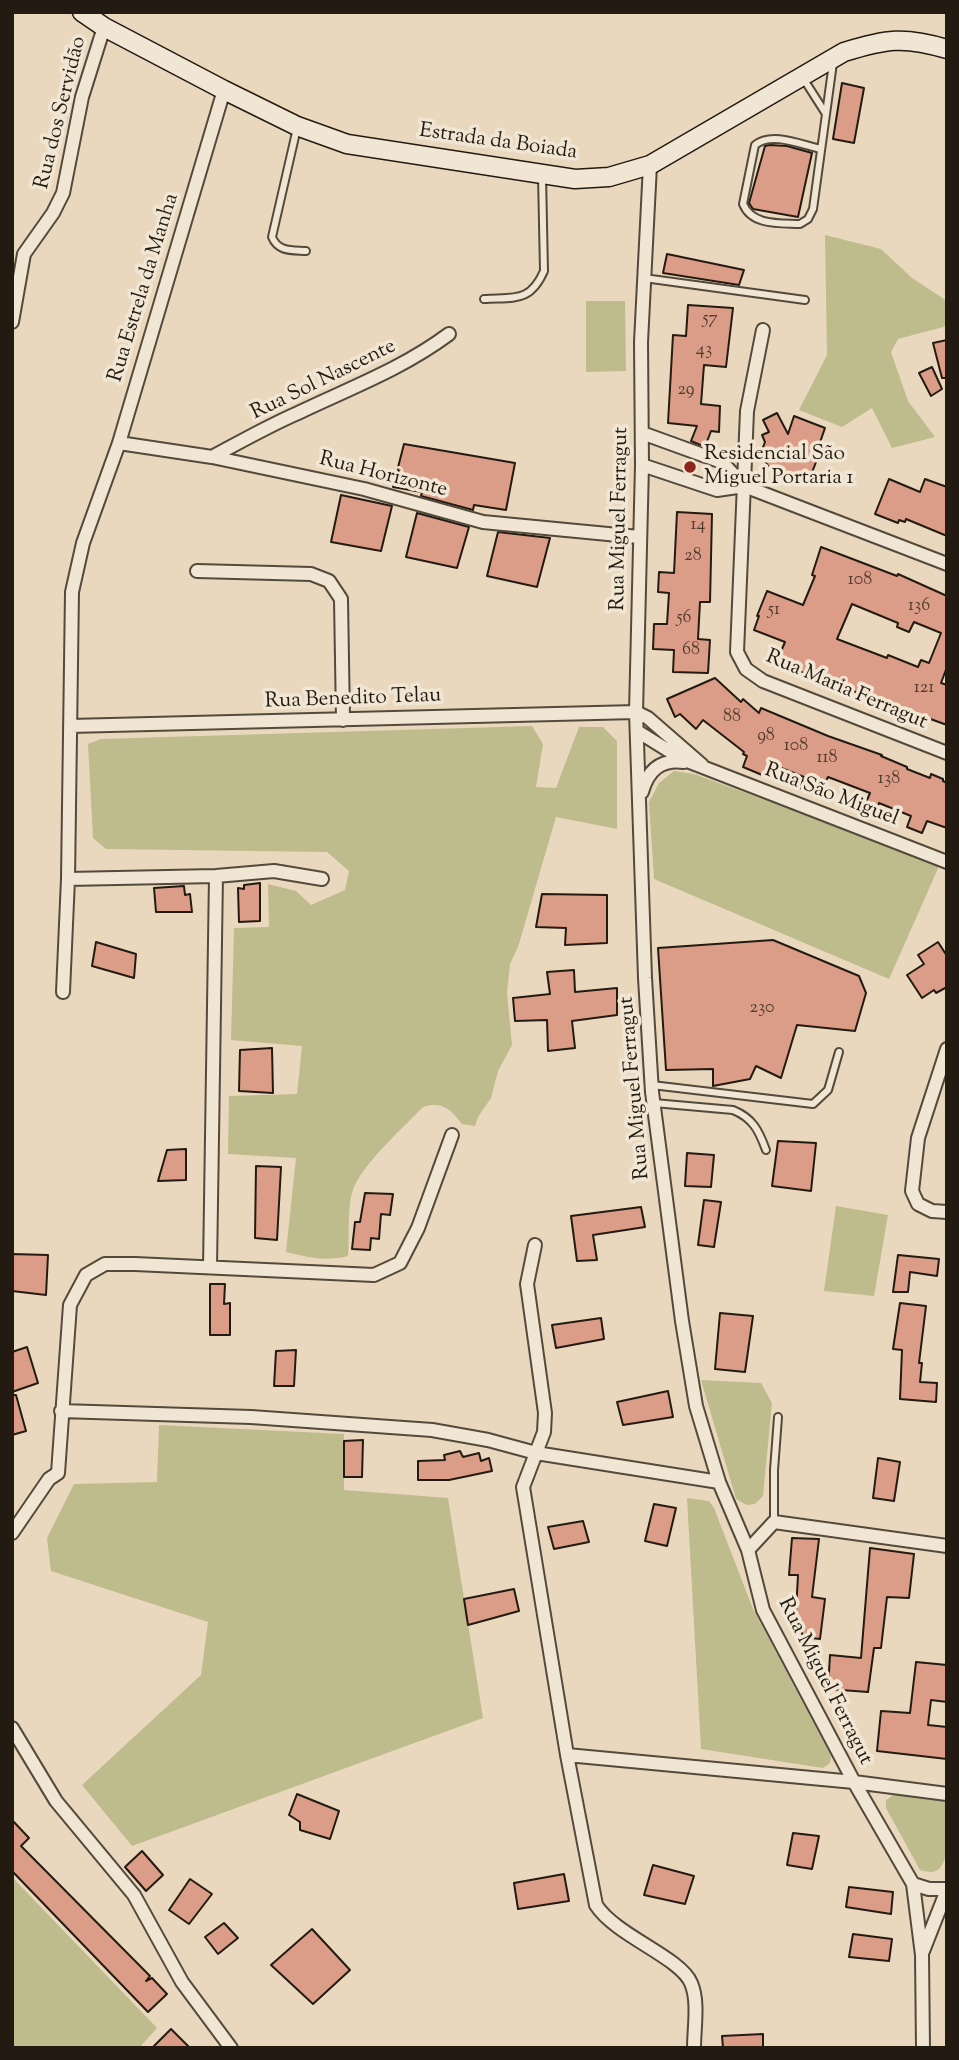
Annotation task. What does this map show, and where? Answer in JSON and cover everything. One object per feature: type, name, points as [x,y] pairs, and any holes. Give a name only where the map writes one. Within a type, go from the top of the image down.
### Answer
[{"type":"main road","name":"Estrada da Boiada","points":[[82,12],[104,27],[224,90],[297,126],[347,144],[575,179],[609,177],[650,165],[844,52],[876,42],[902,39],[947,49]]},
{"type":"street","name":"Rua dos Servidão","points":[[12,322],[24,254],[54,213],[63,192],[82,97],[104,27]]},
{"type":"street","name":"Rua Estrela da Manha","points":[[64,992],[72,592],[83,543],[119,443],[224,90]]},
{"type":"street","name":"Rua Miguel Ferragut","points":[[650,165],[643,278],[636,712],[645,978],[652,1085],[682,1321],[696,1406],[719,1482],[748,1550],[764,1610],[854,1782],[913,1884],[922,1955],[923,2048]]},
{"type":"street","name":"Rua Maria Ferragut","points":[[763,330],[747,411],[737,652],[746,669],[763,681],[947,754]]},
{"type":"street","name":"Rua Sol Nascente","points":[[212,457],[295,414],[388,373],[421,355],[449,334]]},
{"type":"street","points":[[642,433],[722,463],[744,486],[947,564]]},
{"type":"street","name":"Rua Horizonte","points":[[119,443],[212,457],[365,489],[483,522],[639,537]]},
{"type":"street","points":[[642,465],[717,491],[744,486]]},
{"type":"street","points":[[197,571],[311,574],[328,581],[336,589],[341,599],[343,720]]},
{"type":"street","name":"Rua Benedito Telau","points":[[71,726],[636,712]]},
{"type":"street","name":"Rua São Miguel","points":[[636,712],[648,718],[702,765]]},
{"type":"street","name":"Rua São Miguel","points":[[637,731],[682,759],[947,862]]},
{"type":"street","name":"Rua São Miguel","points":[[640,802],[644,784],[660,764],[672,761],[702,765]]},
{"type":"street","points":[[68,879],[216,876],[274,871],[322,878]]},
{"type":"street","points":[[210,1267],[216,876]]},
{"type":"street","points":[[947,1049],[918,1138],[912,1191],[918,1204],[932,1212],[947,1212]]},
{"type":"street","points":[[12,1533],[48,1479],[58,1474],[70,1305],[86,1275],[105,1264],[374,1275],[400,1263],[418,1228],[452,1135]]},
{"type":"street","points":[[535,1245],[527,1284],[545,1413],[544,1432],[523,1487],[567,1755],[596,1905],[608,1922],[680,1968],[691,1982],[694,1993],[694,2048]]},
{"type":"street","points":[[61,1411],[251,1417],[432,1430],[488,1440],[536,1453],[719,1482]]},
{"type":"street","points":[[748,1550],[774,1522],[947,1546]]},
{"type":"street","points":[[12,1728],[56,1801],[134,1895],[182,1982],[230,2048]]},
{"type":"street","points":[[567,1755],[854,1782],[947,1794]]},
{"type":"street","points":[[913,1884],[929,1889],[947,1890],[922,1955]]},
{"type":"lane","points":[[821,149],[772,138],[762,139],[755,145],[743,204],[747,213],[760,221],[800,225],[808,219],[813,209],[834,58]]},
{"type":"lane","points":[[803,78],[826,114]]},
{"type":"lane","points":[[297,126],[272,237],[275,244],[282,249],[306,251]]},
{"type":"lane","points":[[484,299],[520,296],[531,293],[538,285],[544,271],[542,174]]},
{"type":"lane","points":[[643,278],[806,300]]},
{"type":"lane","points":[[652,1085],[813,1104],[828,1090],[839,1052]]},
{"type":"lane","points":[[654,1103],[733,1111],[745,1115],[758,1130],[766,1150]]},
{"type":"lane","points":[[774,1522],[778,1417]]},
{"type":"shaded area","points":[[825,235],[881,249],[912,278],[947,301],[947,326],[898,339],[891,352],[908,401],[935,437],[892,448],[872,408],[842,427],[799,410],[827,355]]},
{"type":"shaded area","points":[[586,301],[625,301],[626,371],[586,372]]},
{"type":"shaded area","points":[[532,726],[543,744],[536,787],[556,788],[579,727],[603,727],[617,741],[617,829],[556,817],[518,947],[510,964],[507,993],[512,1045],[498,1071],[491,1098],[475,1126],[462,1124],[441,1106],[423,1107],[377,1155],[355,1185],[349,1210],[348,1256],[325,1259],[286,1252],[296,1158],[228,1154],[229,1096],[297,1094],[302,1046],[231,1040],[234,928],[269,927],[268,884],[296,891],[311,905],[345,890],[349,871],[327,852],[106,849],[93,838],[88,744],[101,739]]},
{"type":"shaded area","points":[[674,771],[694,774],[940,864],[889,979],[654,879],[649,802],[659,783]]},
{"type":"shaded area","points":[[836,1206],[888,1215],[874,1296],[824,1291]]},
{"type":"shaded area","points":[[701,1380],[761,1383],[772,1403],[763,1496],[755,1504],[747,1505],[736,1499]]},
{"type":"shaded area","points":[[159,1425],[344,1434],[344,1490],[448,1498],[483,1718],[132,1846],[82,1785],[201,1675],[208,1622],[51,1571],[47,1538],[74,1484],[157,1482]]},
{"type":"shaded area","points":[[687,1498],[709,1501],[714,1508],[753,1609],[831,1756],[830,1763],[823,1768],[701,1749]]},
{"type":"shaded area","points":[[896,1793],[947,1800],[948,1841],[944,1862],[939,1869],[932,1872],[920,1870],[886,1808],[886,1800]]},
{"type":"shaded area","points":[[12,1877],[157,2028],[139,2048],[12,2048]]},
{"type":"building","points":[[842,83],[864,88],[854,143],[833,139]]},
{"type":"building","points":[[765,146],[787,146],[812,153],[798,217],[753,209],[749,203]]},
{"type":"building","points":[[667,254],[744,270],[739,285],[663,273]]},
{"type":"building","points":[[688,305],[733,308],[726,367],[704,365],[701,404],[720,406],[719,432],[711,431],[705,447],[691,441],[697,426],[668,423],[673,335],[686,336]]},
{"type":"building","points":[[947,340],[947,378],[942,378],[933,343]]},
{"type":"building","points":[[932,367],[942,389],[931,396],[919,373]]},
{"type":"building","points":[[777,413],[788,434],[794,416],[825,428],[817,451],[820,452],[807,485],[768,466],[765,461],[767,458],[760,455],[765,442],[762,435],[769,432],[763,420]]},
{"type":"building","points":[[404,444],[515,463],[506,510],[474,505],[473,510],[421,496],[422,492],[393,487]]},
{"type":"building","points":[[889,479],[920,492],[925,479],[947,487],[947,536],[906,519],[905,522],[899,520],[898,523],[875,514]]},
{"type":"building","points":[[341,495],[392,506],[381,551],[331,542]]},
{"type":"building","points":[[677,512],[712,514],[710,602],[700,602],[698,639],[710,640],[708,673],[673,672],[674,650],[653,649],[654,624],[667,624],[669,593],[658,592],[659,572],[674,573]]},
{"type":"building","points":[[417,513],[469,527],[457,568],[406,557]]},
{"type":"building","points":[[498,532],[550,538],[537,587],[487,576]]},
{"type":"building","points":[[821,547],[897,576],[898,574],[947,596],[947,667],[941,683],[947,685],[947,725],[776,663],[785,642],[754,630],[767,591],[803,605],[815,576],[812,575]],"holes":[[[852,604],[898,623],[897,627],[909,632],[914,622],[941,633],[929,663],[921,660],[918,667],[837,639]]]},
{"type":"building","points":[[715,678],[741,702],[743,699],[759,713],[761,708],[882,755],[930,778],[931,774],[943,779],[947,783],[947,828],[927,821],[922,833],[907,827],[911,816],[879,803],[874,817],[862,812],[870,793],[828,777],[824,785],[819,783],[814,794],[800,788],[804,777],[771,764],[767,777],[743,767],[747,756],[744,752],[703,720],[696,729],[680,714],[675,717],[667,699]]},
{"type":"building","points":[[260,883],[260,921],[239,922],[238,888],[244,889],[244,885]]},
{"type":"building","points":[[184,886],[185,895],[190,894],[192,912],[156,912],[154,888]]},
{"type":"building","points":[[542,894],[607,895],[607,943],[565,945],[566,928],[536,927]]},
{"type":"building","points":[[773,940],[859,976],[866,993],[855,1031],[797,1025],[781,1078],[756,1066],[750,1079],[713,1086],[713,1069],[666,1070],[658,948]]},
{"type":"building","points":[[96,942],[136,954],[134,978],[92,966]]},
{"type":"building","points":[[938,942],[947,956],[947,987],[936,993],[934,990],[922,998],[907,975],[924,964],[918,955]]},
{"type":"building","points":[[574,970],[575,992],[617,988],[617,1015],[572,1021],[575,1048],[548,1051],[547,1020],[515,1021],[513,998],[550,994],[547,972]]},
{"type":"building","points":[[272,1048],[273,1093],[239,1091],[240,1050]]},
{"type":"building","points":[[778,1141],[816,1143],[811,1191],[772,1186]]},
{"type":"building","points":[[186,1149],[186,1180],[158,1181],[167,1150]]},
{"type":"building","points":[[687,1153],[714,1155],[711,1187],[685,1186]]},
{"type":"building","points":[[256,1166],[281,1167],[277,1240],[255,1238]]},
{"type":"building","points":[[365,1193],[393,1194],[390,1215],[381,1214],[379,1239],[371,1238],[370,1250],[352,1249],[355,1222],[360,1222]]},
{"type":"building","points":[[704,1200],[721,1202],[714,1247],[698,1245]]},
{"type":"building","points":[[641,1207],[645,1227],[593,1235],[597,1260],[577,1261],[571,1216]]},
{"type":"building","points":[[12,1254],[48,1255],[46,1295],[12,1291]]},
{"type":"building","points":[[898,1255],[939,1259],[937,1276],[910,1272],[908,1292],[893,1292]]},
{"type":"building","points":[[210,1284],[225,1284],[224,1304],[230,1303],[230,1335],[210,1335]]},
{"type":"building","points":[[900,1303],[926,1306],[919,1363],[922,1363],[920,1382],[937,1383],[936,1402],[900,1399],[902,1350],[893,1349]]},
{"type":"building","points":[[720,1313],[753,1316],[745,1372],[715,1369]]},
{"type":"building","points":[[601,1318],[604,1339],[556,1348],[552,1325]]},
{"type":"building","points":[[27,1347],[38,1383],[12,1392],[12,1352]]},
{"type":"building","points":[[296,1350],[294,1386],[274,1386],[276,1351]]},
{"type":"building","points":[[668,1391],[673,1417],[623,1425],[617,1402]]},
{"type":"building","points":[[12,1395],[16,1395],[26,1431],[12,1435]]},
{"type":"building","points":[[363,1440],[362,1477],[344,1477],[344,1441]]},
{"type":"building","points":[[460,1451],[463,1457],[479,1453],[481,1461],[489,1458],[492,1471],[449,1480],[418,1480],[418,1461],[445,1460],[444,1455]]},
{"type":"building","points":[[878,1458],[900,1462],[894,1501],[873,1498]]},
{"type":"building","points":[[654,1504],[676,1508],[667,1546],[645,1541]]},
{"type":"building","points":[[583,1521],[589,1542],[554,1549],[548,1527]]},
{"type":"building","points":[[792,1538],[819,1539],[812,1597],[825,1599],[820,1639],[803,1637],[796,1612],[798,1575],[789,1575]]},
{"type":"building","points":[[870,1548],[914,1554],[909,1598],[887,1597],[881,1648],[874,1648],[868,1692],[828,1689],[830,1655],[861,1658]]},
{"type":"building","points":[[514,1589],[519,1611],[468,1625],[464,1599]]},
{"type":"building","points":[[916,1662],[947,1665],[947,1702],[931,1700],[928,1725],[947,1727],[947,1759],[877,1751],[881,1711],[910,1713]]},
{"type":"building","points":[[297,1794],[339,1811],[330,1839],[300,1830],[300,1822],[289,1815]]},
{"type":"building","points":[[12,1820],[29,1838],[21,1846],[150,1976],[146,1981],[152,1978],[167,1994],[148,2012],[12,1871]]},
{"type":"building","points":[[793,1833],[819,1836],[812,1869],[787,1865]]},
{"type":"building","points":[[142,1851],[163,1875],[146,1891],[125,1867]]},
{"type":"building","points":[[653,1865],[694,1876],[685,1904],[644,1895]]},
{"type":"building","points":[[564,1874],[569,1901],[518,1909],[514,1883]]},
{"type":"building","points":[[190,1879],[212,1894],[189,1924],[169,1910]]},
{"type":"building","points":[[849,1887],[893,1892],[891,1914],[846,1907]]},
{"type":"building","points":[[224,1923],[238,1938],[218,1954],[205,1937]]},
{"type":"building","points":[[312,1929],[350,1970],[313,2004],[271,1965]]},
{"type":"building","points":[[853,1934],[892,1939],[889,1961],[849,1957]]},
{"type":"building","points":[[171,2029],[190,2048],[152,2048]]},
{"type":"building","points":[[763,2034],[763,2048],[723,2048],[722,2036]]},
{"type":"place","name":"Residencial São Miguel Portaria 1","points":[[690,467]]}]
